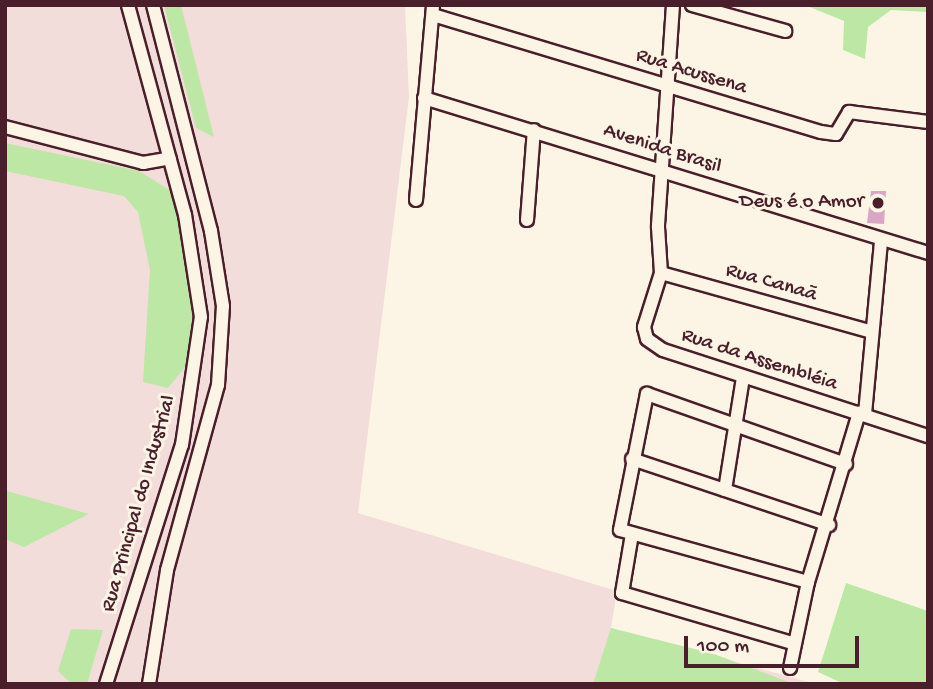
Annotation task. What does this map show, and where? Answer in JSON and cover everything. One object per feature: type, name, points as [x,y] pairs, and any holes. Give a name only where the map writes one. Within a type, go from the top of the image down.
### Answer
[{"type":"street","name":"Rua Principal do Industrial","points":[[106,684],[182,446],[195,382],[201,317],[197,265],[128,5]]},
{"type":"street","name":"Rua Principal do Industrial","points":[[149,684],[166,570],[218,385],[223,306],[217,265],[153,5]]},
{"type":"street","points":[[661,273],[662,169],[673,5]]},
{"type":"street","points":[[692,5],[785,31]]},
{"type":"street","points":[[416,200],[433,10]]},
{"type":"street","name":"Rua Acussena","points":[[433,10],[666,86],[821,132],[836,134],[849,111],[928,122]]},
{"type":"street","name":"Avenida Brasil","points":[[424,98],[662,169],[881,243],[928,253]]},
{"type":"street","points":[[5,127],[143,163],[170,158]]},
{"type":"street","points":[[527,220],[534,130]]},
{"type":"street","points":[[790,668],[808,582],[829,525],[862,413],[881,243]]},
{"type":"street","name":"Rua Canaã","points":[[661,273],[872,332]]},
{"type":"street","name":"Rua da Assembléia","points":[[661,273],[644,327],[647,339],[663,350],[928,436]]},
{"type":"street","points":[[725,490],[739,423],[743,377]]},
{"type":"street","points":[[195,382],[218,385]]},
{"type":"street","points":[[808,582],[620,530],[647,394],[739,423],[846,464]]},
{"type":"street","points":[[632,459],[829,525]]},
{"type":"street","points":[[632,534],[622,593],[795,644]]},
{"type":"shaded area","points":[[5,5],[405,5],[409,97],[358,513],[617,591],[611,628],[816,684],[5,684]]},
{"type":"green space","points":[[164,5],[181,5],[214,137],[196,128]]},
{"type":"green space","points":[[805,5],[928,5],[928,12],[891,10],[868,27],[865,59],[843,50],[844,21]]},
{"type":"green space","points":[[5,143],[139,171],[171,191],[186,252],[194,331],[188,363],[168,388],[143,382],[150,270],[138,212],[124,196],[5,171]]},
{"type":"green space","points":[[5,490],[89,514],[24,547],[5,539]]},
{"type":"green space","points":[[846,583],[928,611],[928,684],[844,684],[818,672]]},
{"type":"green space","points":[[611,628],[714,654],[794,684],[593,684]]},
{"type":"green space","points":[[71,629],[103,630],[87,684],[72,684],[58,671]]},
{"type":"building","name":"Deus é o Amor","points":[[871,191],[886,191],[884,224],[867,223]]},
{"type":"place","name":"Deus é o Amor","points":[[878,203]]}]
